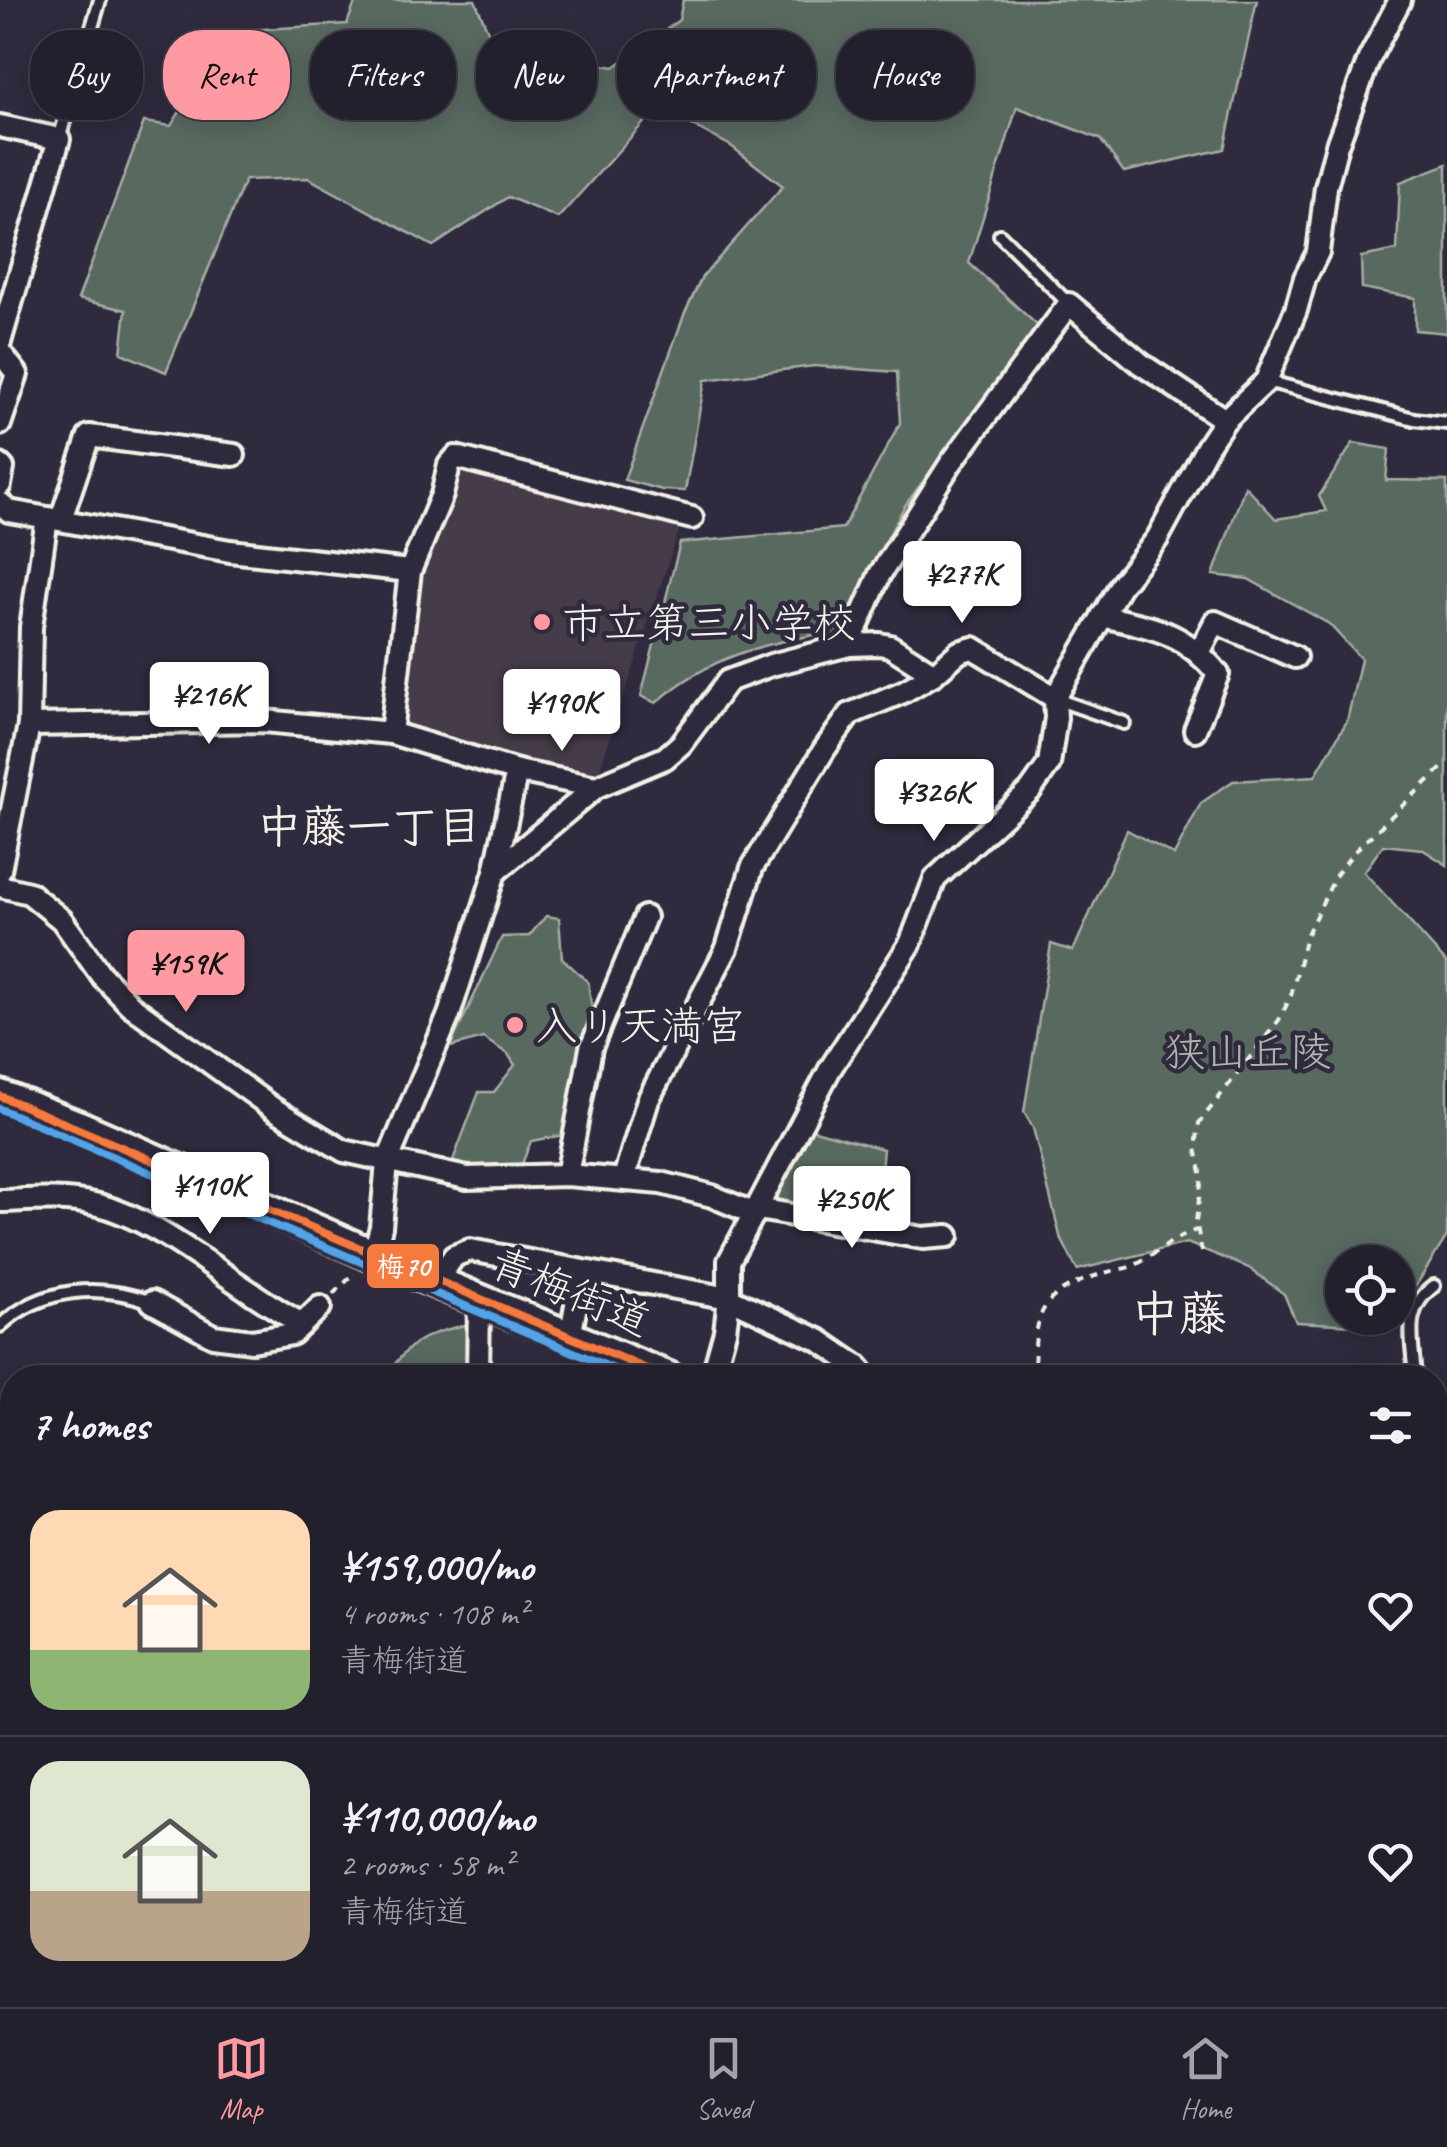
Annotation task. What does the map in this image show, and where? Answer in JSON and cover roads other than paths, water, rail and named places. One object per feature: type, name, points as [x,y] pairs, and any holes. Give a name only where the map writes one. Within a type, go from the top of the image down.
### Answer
[{"type":"main road","name":"青梅街道","points":[[0,1096],[638,1365]]},
{"type":"street","points":[[716,1365],[725,1331],[729,1260],[830,1069],[910,944],[935,879],[1030,791],[1049,764],[1055,698],[1120,586],[1157,539],[1207,447],[1225,420],[1266,381],[1318,252],[1326,187],[1338,145],[1369,59],[1400,0]]},
{"type":"street","points":[[0,126],[59,138],[0,342]]},
{"type":"street","points":[[849,645],[880,574],[951,462],[1070,304],[1141,364],[1225,420]]},
{"type":"street","points":[[0,352],[18,374],[0,424]]},
{"type":"street","points":[[0,870],[29,725],[30,627],[54,519],[89,436],[234,456]]},
{"type":"street","points":[[391,733],[410,571],[442,495],[449,465],[456,458],[692,518]]},
{"type":"street","points":[[0,465],[0,486]]},
{"type":"street","points":[[0,503],[9,511],[230,551],[410,571]]},
{"type":"street","points":[[1102,616],[1171,632],[1200,651],[1218,674],[1195,730]]},
{"type":"street","points":[[1200,651],[1215,622],[1295,657]]},
{"type":"street","points":[[496,872],[596,786],[665,758],[681,744],[728,681],[771,665],[849,645],[890,646],[934,674]]},
{"type":"street","points":[[624,1178],[648,1100],[727,948],[752,868],[850,714],[902,692],[934,674],[959,652],[973,648],[1055,698]]},
{"type":"street","points":[[29,725],[264,721],[391,733],[518,771],[596,786]]},
{"type":"street","points":[[373,1256],[381,1227],[387,1162],[449,1015],[496,872],[518,771]]},
{"type":"street","points":[[0,886],[29,893],[62,920],[101,974],[130,1004],[212,1066],[344,1151],[467,1178],[624,1178],[695,1192],[757,1211],[934,1240]]},
{"type":"street","points":[[566,1175],[591,1048],[645,916]]},
{"type":"street","points":[[0,1200],[70,1200],[114,1210],[144,1223],[275,1311],[302,1324]]},
{"type":"street","points":[[436,1282],[454,1256],[470,1250],[729,1298],[819,1340],[856,1365]]},
{"type":"street","points":[[570,1337],[582,1273]]},
{"type":"street","points":[[478,1365],[480,1300]]},
{"type":"street","points":[[152,1302],[213,1336],[252,1341],[292,1334],[320,1307]]},
{"type":"lane","points":[[59,138],[100,0]]},
{"type":"lane","points":[[1000,234],[1070,304]]},
{"type":"lane","points":[[1266,381],[1447,423]]},
{"type":"lane","points":[[1055,698],[1124,723]]},
{"type":"lane","points":[[1414,1365],[1411,1318],[1417,1298],[1434,1286]]},
{"type":"lane","points":[[0,1326],[32,1301],[73,1291],[110,1291],[152,1302]]},
{"type":"place","name":"市立第三小学校","points":[[542,622]]},
{"type":"place","name":"入リ天満宮","points":[[515,1025]]},
{"type":"district","name":"中藤一丁目","points":[[369,826]]},
{"type":"district","name":"中藤","points":[[1179,1313]]},
{"type":"park label","name":"狭山丘陵","points":[[1248,1051]]}]
